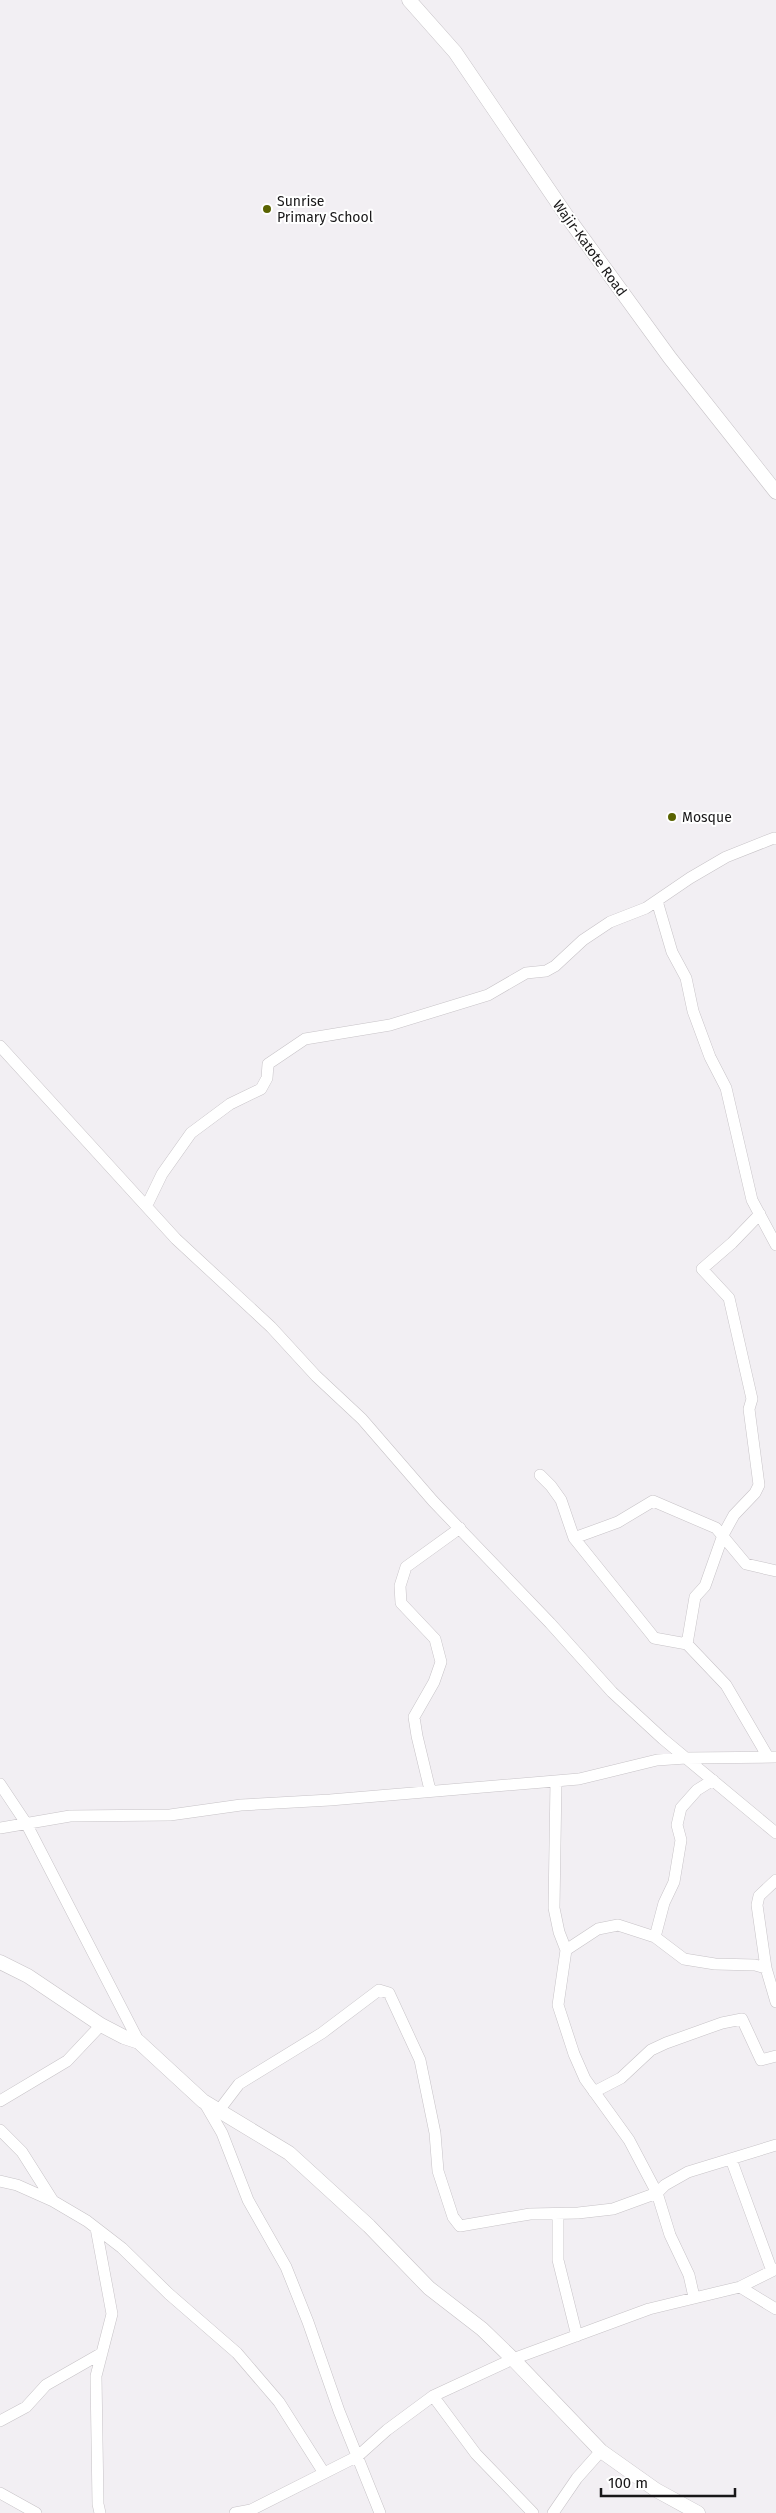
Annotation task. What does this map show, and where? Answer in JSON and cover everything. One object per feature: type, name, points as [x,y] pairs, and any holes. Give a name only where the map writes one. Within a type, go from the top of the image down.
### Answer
[{"type":"street","name":"Wajir-Katote Road","points":[[409,0],[455,52],[566,215],[630,303],[703,402],[776,492]]},
{"type":"street","points":[[146,1205],[162,1174],[191,1133],[230,1104],[261,1089],[267,1078],[268,1064],[305,1039],[390,1025],[488,995],[526,973],[546,971],[555,966],[583,940],[610,922],[646,908],[690,878],[726,858],[774,838],[776,839]]},
{"type":"street","points":[[657,901],[672,952],[686,978],[693,1011],[710,1057],[726,1088],[752,1200],[776,1245]]},
{"type":"street","points":[[0,1046],[176,1239],[271,1327],[316,1376],[362,1419],[612,1692],[686,1758],[776,1833]]},
{"type":"street","points":[[687,1644],[695,1597],[705,1586],[724,1535],[734,1515],[755,1493],[759,1484],[749,1409],[752,1399],[729,1298],[702,1269],[732,1243],[760,1214]]},
{"type":"street","points":[[540,1475],[551,1486],[560,1500],[574,1538],[654,1638],[687,1644],[726,1685],[772,1757]]},
{"type":"street","points":[[574,1538],[618,1522],[653,1501],[708,1524],[724,1535],[734,1552],[746,1564],[776,1572]]},
{"type":"street","points":[[430,1790],[416,1736],[414,1717],[434,1682],[441,1662],[435,1639],[401,1603],[400,1586],[406,1567],[460,1528]]},
{"type":"street","points":[[0,1828],[70,1816],[170,1815],[241,1805],[348,1799],[430,1790],[556,1781],[598,1775],[657,1760],[772,1757]]},
{"type":"street","points":[[655,1938],[664,1903],[674,1882],[681,1840],[677,1825],[681,1808],[698,1790],[712,1780]]},
{"type":"street","points":[[556,1781],[554,1908],[566,1950],[558,2005],[574,2054],[585,2079],[629,2140],[657,2192],[670,2235],[689,2275],[694,2297]]},
{"type":"street","points":[[0,1784],[26,1823],[139,2042],[203,2101],[289,2153],[369,2226],[428,2288],[482,2329],[602,2451],[656,2490],[698,2513]]},
{"type":"street","points":[[776,1880],[759,1896],[757,1905],[766,1968],[776,2002]]},
{"type":"street","points":[[566,1950],[590,1933],[609,1926],[626,1927],[655,1938],[684,1959],[715,1964],[756,1965],[766,1968]]},
{"type":"street","points":[[0,1962],[28,1976],[101,2026],[139,2042]]},
{"type":"street","points":[[220,2110],[239,2084],[322,2033],[379,1990],[390,1993],[420,2060],[435,2133],[438,2171],[453,2217],[460,2226],[546,2212],[558,2214],[613,2209],[657,2192],[680,2176],[776,2145]]},
{"type":"street","points":[[594,2092],[621,2078],[651,2050],[722,2023],[742,2020],[761,2060],[776,2056]]},
{"type":"street","points":[[0,2101],[67,2061],[101,2026]]},
{"type":"street","points":[[203,2101],[222,2133],[248,2200],[286,2267],[308,2322],[339,2411],[380,2513]]},
{"type":"street","points":[[0,2130],[22,2152],[53,2200]]},
{"type":"street","points":[[235,2513],[251,2510],[358,2456],[387,2430],[432,2396],[513,2359],[650,2309],[694,2297],[724,2293],[774,2270],[731,2159]]},
{"type":"street","points":[[0,2181],[17,2185],[53,2200],[96,2228],[122,2248],[169,2294],[207,2324],[238,2353],[279,2402],[324,2473]]},
{"type":"street","points":[[558,2214],[558,2260],[577,2336]]},
{"type":"street","points":[[96,2228],[112,2314],[96,2376],[98,2504],[100,2513]]},
{"type":"street","points":[[740,2287],[776,2309]]},
{"type":"street","points":[[0,2421],[26,2407],[46,2385],[102,2353]]},
{"type":"street","points":[[432,2396],[476,2454],[533,2513]]},
{"type":"street","points":[[553,2513],[577,2478],[602,2451]]},
{"type":"street","points":[[0,2493],[36,2513]]},
{"type":"place","name":"Sunrise Primary School","points":[[267,209]]},
{"type":"place","name":"Mosque","points":[[672,817]]}]
